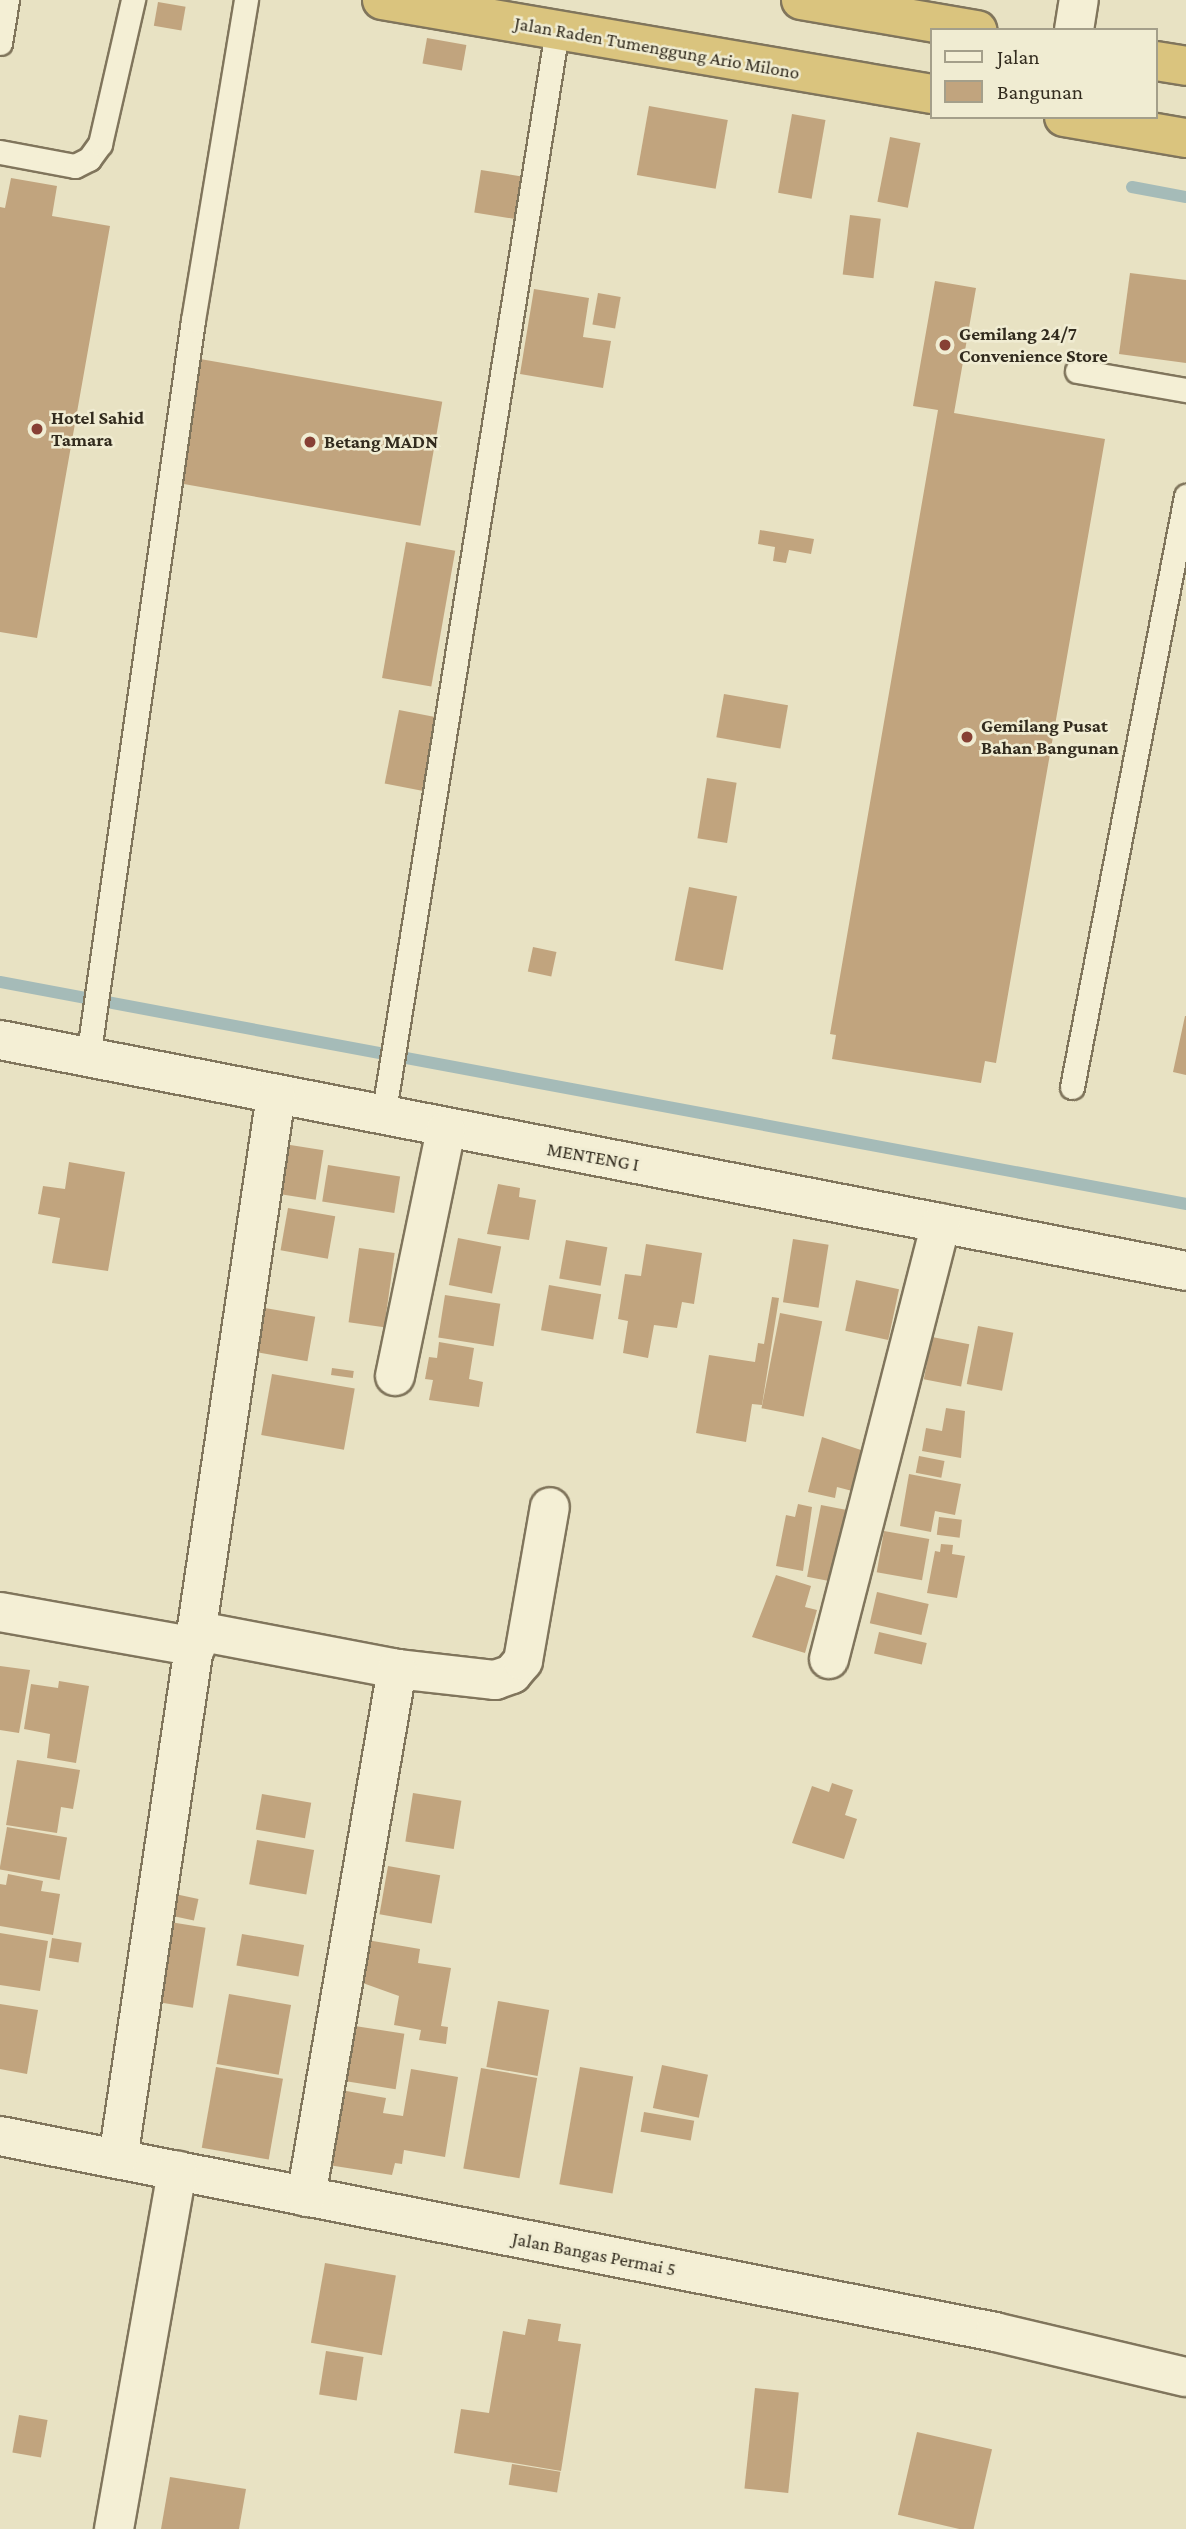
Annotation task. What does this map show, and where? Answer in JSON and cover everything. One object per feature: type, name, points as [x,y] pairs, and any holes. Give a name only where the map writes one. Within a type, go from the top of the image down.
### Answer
[{"type":"highway","name":"Jalan Raden Tumenggung Ario Milono","points":[[382,0],[930,94]]},
{"type":"highway","points":[[802,0],[905,9],[970,28]]},
{"type":"highway","points":[[1158,61],[1186,66]]},
{"type":"highway","points":[[1076,119],[1186,138]]},
{"type":"street","points":[[1074,28],[1079,0]]},
{"type":"street","name":"MENTENG I","points":[[0,1040],[91,1040],[276,1096],[1186,1270]]},
{"type":"street","points":[[118,2159],[276,1096]]},
{"type":"street","points":[[395,1376],[446,1130]]},
{"type":"street","points":[[829,1659],[941,1223]]},
{"type":"street","points":[[0,1612],[495,1681],[512,1674],[523,1661],[550,1507]]},
{"type":"street","points":[[306,2197],[397,1669]]},
{"type":"street","name":"Jalan Bangas Permai 5","points":[[0,2136],[996,2332],[1186,2377]]},
{"type":"street","points":[[114,2529],[177,2171]]},
{"type":"lane","points":[[0,43],[7,0]]},
{"type":"lane","points":[[0,152],[75,166],[89,159],[100,144],[133,0]]},
{"type":"lane","points":[[91,1040],[191,334],[246,0]]},
{"type":"lane","points":[[383,1117],[557,31]]},
{"type":"lane","points":[[1077,371],[1186,390]]},
{"type":"lane","points":[[1072,1087],[1186,496]]},
{"type":"building","points":[[158,2],[186,7],[181,30],[154,26]]},
{"type":"building","points":[[427,38],[466,45],[462,71],[422,64]]},
{"type":"building","points":[[649,106],[728,120],[716,189],[637,175]]},
{"type":"building","points":[[792,114],[825,120],[812,199],[778,193]]},
{"type":"building","points":[[890,137],[920,143],[908,208],[877,202]]},
{"type":"building","points":[[481,170],[529,178],[523,220],[474,212]]},
{"type":"building","name":"Hotel Sahid Tamara","points":[[11,178],[57,186],[52,216],[110,226],[37,638],[0,632],[0,207],[5,208]]},
{"type":"building","points":[[850,215],[881,219],[873,278],[843,275]]},
{"type":"building","points":[[1130,273],[1186,280],[1186,363],[1119,354]]},
{"type":"building","name":"Gemilang Pusat Bahan Bangunan","points":[[935,281],[976,288],[954,413],[1105,439],[996,1063],[985,1061],[981,1083],[832,1059],[836,1035],[830,1034],[938,410],[913,406]]},
{"type":"building","points":[[534,289],[589,298],[583,337],[611,341],[603,388],[520,374]]},
{"type":"building","points":[[598,293],[621,297],[615,329],[592,325]]},
{"type":"building","name":"Betang MADN","points":[[200,359],[442,402],[420,526],[178,483]]},
{"type":"building","points":[[760,530],[814,539],[811,554],[789,550],[786,563],[773,561],[775,547],[758,544]]},
{"type":"building","points":[[406,542],[455,551],[431,687],[382,678]]},
{"type":"building","points":[[724,694],[788,705],[780,749],[716,737]]},
{"type":"building","points":[[399,710],[436,717],[422,791],[385,784]]},
{"type":"building","points":[[707,778],[737,783],[727,843],[697,838]]},
{"type":"building","points":[[689,887],[737,896],[723,970],[675,961]]},
{"type":"building","points":[[533,947],[556,952],[551,976],[528,971]]},
{"type":"building","points":[[1186,1016],[1186,1075],[1173,1072]]},
{"type":"building","points":[[284,1144],[324,1150],[316,1200],[276,1193]]},
{"type":"building","points":[[69,1162],[125,1172],[108,1271],[52,1263],[60,1218],[38,1214],[43,1186],[65,1189]]},
{"type":"building","points":[[328,1165],[400,1176],[394,1213],[322,1202]]},
{"type":"building","points":[[498,1184],[520,1188],[519,1197],[536,1200],[529,1240],[487,1234]]},
{"type":"building","points":[[288,1208],[335,1216],[328,1259],[281,1250]]},
{"type":"building","points":[[458,1238],[501,1246],[492,1294],[449,1285]]},
{"type":"building","points":[[793,1239],[829,1245],[819,1308],[783,1302]]},
{"type":"building","points":[[566,1240],[607,1247],[601,1286],[559,1278]]},
{"type":"building","points":[[646,1244],[702,1253],[694,1304],[682,1302],[677,1328],[654,1325],[648,1358],[623,1353],[628,1321],[618,1319],[625,1274],[641,1276]]},
{"type":"building","points":[[359,1248],[395,1253],[384,1327],[349,1322]]},
{"type":"building","points":[[856,1280],[899,1289],[888,1340],[845,1331]]},
{"type":"building","points":[[549,1285],[601,1294],[593,1340],[541,1330]]},
{"type":"building","points":[[445,1295],[500,1304],[494,1346],[438,1337]]},
{"type":"building","points":[[772,1297],[779,1298],[762,1405],[752,1404],[746,1442],[696,1433],[709,1355],[755,1362],[758,1343],[764,1344]]},
{"type":"building","points":[[265,1308],[315,1317],[307,1361],[257,1352]]},
{"type":"building","points":[[780,1313],[822,1321],[804,1416],[761,1408]]},
{"type":"building","points":[[978,1326],[1013,1333],[1002,1391],[967,1384]]},
{"type":"building","points":[[932,1337],[969,1344],[961,1386],[924,1379]]},
{"type":"building","points":[[439,1342],[474,1348],[469,1379],[483,1382],[479,1407],[429,1400],[433,1380],[425,1379],[429,1357],[437,1358]]},
{"type":"building","points":[[332,1368],[354,1371],[353,1378],[331,1375]]},
{"type":"building","points":[[272,1374],[355,1389],[344,1450],[261,1435]]},
{"type":"building","points":[[946,1408],[965,1411],[961,1458],[922,1451],[926,1428],[942,1431]]},
{"type":"building","points":[[822,1437],[867,1452],[856,1492],[837,1487],[835,1498],[808,1492]]},
{"type":"building","points":[[919,1456],[945,1461],[941,1478],[916,1473]]},
{"type":"building","points":[[909,1474],[961,1484],[955,1515],[935,1511],[931,1532],[900,1526]]},
{"type":"building","points":[[798,1504],[812,1507],[803,1571],[776,1566],[786,1515],[795,1517]]},
{"type":"building","points":[[821,1505],[846,1510],[832,1581],[807,1577]]},
{"type":"building","points":[[939,1517],[962,1520],[960,1538],[937,1535]]},
{"type":"building","points":[[884,1531],[929,1539],[922,1580],[877,1572]]},
{"type":"building","points":[[941,1544],[953,1545],[952,1554],[965,1556],[957,1598],[927,1593],[935,1551],[940,1552]]},
{"type":"building","points":[[776,1575],[811,1586],[805,1607],[817,1610],[805,1653],[752,1637]]},
{"type":"building","points":[[877,1592],[929,1604],[921,1635],[870,1623]]},
{"type":"building","points":[[879,1632],[927,1643],[922,1664],[874,1653]]},
{"type":"building","points":[[0,1666],[30,1670],[19,1733],[0,1730]]},
{"type":"building","points":[[59,1681],[89,1686],[76,1763],[47,1758],[50,1734],[24,1729],[31,1684],[58,1688]]},
{"type":"building","points":[[17,1760],[80,1770],[73,1809],[61,1807],[57,1833],[6,1825]]},
{"type":"building","points":[[832,1783],[853,1790],[845,1815],[857,1819],[844,1859],[792,1843],[812,1786],[829,1792]]},
{"type":"building","points":[[413,1793],[461,1801],[454,1849],[405,1841]]},
{"type":"building","points":[[262,1794],[311,1803],[305,1838],[256,1829]]},
{"type":"building","points":[[7,1827],[67,1838],[60,1880],[0,1869]]},
{"type":"building","points":[[257,1840],[314,1850],[306,1894],[249,1884]]},
{"type":"building","points":[[388,1866],[440,1875],[432,1923],[379,1914]]},
{"type":"building","points":[[8,1874],[43,1881],[41,1891],[60,1894],[53,1935],[0,1926],[0,1884],[6,1885]]},
{"type":"building","points":[[175,1894],[198,1899],[194,1921],[170,1916]]},
{"type":"building","points":[[170,1922],[206,1928],[193,2008],[157,2002]]},
{"type":"building","points":[[0,1933],[48,1941],[40,1991],[0,1985]]},
{"type":"building","points":[[242,1934],[304,1945],[298,1976],[236,1966]]},
{"type":"building","points":[[52,1938],[82,1943],[79,1962],[49,1958]]},
{"type":"building","points":[[367,1940],[420,1949],[418,1963],[451,1968],[441,2026],[448,2027],[446,2044],[419,2040],[421,2030],[394,2025],[399,1996],[360,1982]]},
{"type":"building","points":[[229,1994],[291,2005],[279,2075],[217,2064]]},
{"type":"building","points":[[498,2001],[549,2010],[538,2076],[486,2067]]},
{"type":"building","points":[[0,2004],[38,2010],[27,2074],[0,2069]]},
{"type":"building","points":[[355,2026],[404,2034],[396,2089],[346,2081]]},
{"type":"building","points":[[662,2065],[708,2075],[699,2118],[653,2108]]},
{"type":"building","points":[[216,2067],[283,2079],[269,2160],[202,2148]]},
{"type":"building","points":[[580,2067],[633,2076],[613,2194],[559,2184]]},
{"type":"building","points":[[481,2068],[537,2078],[519,2178],[463,2168]]},
{"type":"building","points":[[411,2069],[458,2077],[445,2157],[404,2150],[402,2164],[395,2163],[392,2175],[322,2164],[335,2089],[386,2098],[383,2113],[403,2116]]},
{"type":"building","points":[[644,2112],[694,2121],[691,2141],[641,2132]]},
{"type":"building","points":[[325,2263],[396,2276],[382,2355],[311,2343]]},
{"type":"building","points":[[528,2319],[561,2324],[558,2341],[581,2344],[561,2471],[454,2453],[461,2409],[489,2413],[503,2331],[525,2335]]},
{"type":"building","points":[[326,2351],[364,2357],[357,2400],[319,2394]]},
{"type":"building","points":[[755,2388],[799,2393],[788,2493],[744,2488]]},
{"type":"building","points":[[19,2415],[48,2420],[41,2457],[12,2452]]},
{"type":"building","points":[[917,2432],[992,2449],[974,2529],[959,2529],[898,2515]]},
{"type":"building","points":[[512,2464],[560,2472],[557,2492],[509,2485]]},
{"type":"building","points":[[170,2477],[246,2489],[239,2529],[161,2529]]},
{"type":"waterway","points":[[1132,187],[1186,197]]},
{"type":"waterway","points":[[0,982],[1186,1204]]},
{"type":"place","name":"Gemilang 24/7 Convenience Store","points":[[945,345]]},
{"type":"place","name":"Hotel Sahid Tamara","points":[[37,429]]},
{"type":"place","name":"Betang MADN","points":[[310,442]]},
{"type":"place","name":"Gemilang Pusat Bahan Bangunan","points":[[967,737]]}]
